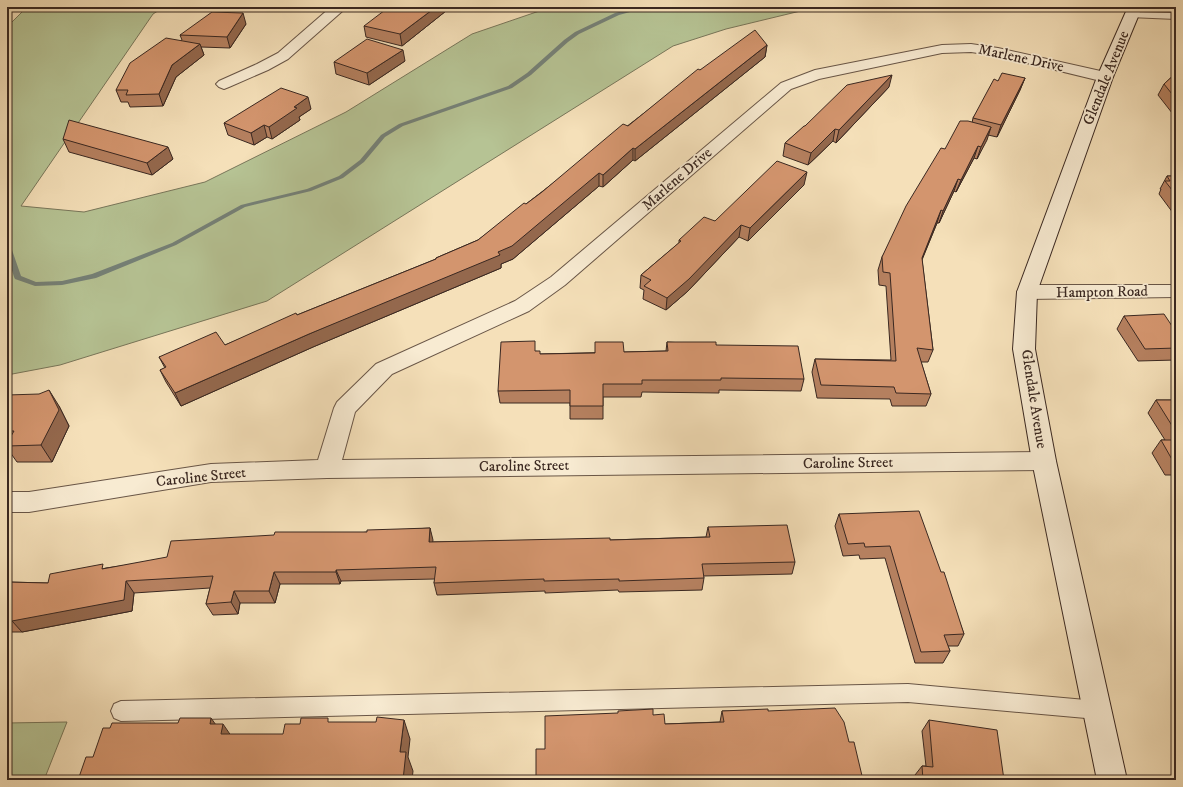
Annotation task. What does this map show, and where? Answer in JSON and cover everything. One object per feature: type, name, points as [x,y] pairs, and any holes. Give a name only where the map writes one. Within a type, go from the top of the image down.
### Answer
[{"type":"street","points":[[224,84],[282,57],[309,34],[327,15],[340,7]]},
{"type":"street","name":"Glendale Avenue","points":[[1112,780],[1044,461],[1024,350],[1027,292],[1105,77],[1134,11]]},
{"type":"street","name":"Marlene Drive","points":[[327,469],[345,408],[384,369],[522,306],[570,271],[786,86],[815,75],[942,48],[971,48],[998,52],[1105,77]]},
{"type":"street","name":"Hampton Road","points":[[1027,292],[1176,291]]},
{"type":"street","name":"Caroline Street","points":[[7,502],[29,502],[211,473],[327,469],[1044,461]]},
{"type":"lane","points":[[1134,11],[1176,16]]},
{"type":"lane","points":[[121,711],[908,693],[1097,710]]},
{"type":"green space","points":[[27,7],[164,7],[153,14],[21,206],[84,212],[205,182],[346,112],[472,34],[551,7],[817,7],[726,29],[673,46],[267,301],[60,365],[7,375],[7,27]]},
{"type":"green space","points":[[67,722],[44,780],[7,780],[7,723]]},
{"type":"building","points":[[389,7],[436,7],[400,34],[364,26]]},
{"type":"building","points":[[212,12],[243,13],[227,37],[180,35]]},
{"type":"building","points":[[755,30],[767,45],[635,149],[633,148],[603,175],[599,173],[512,246],[498,252],[500,255],[309,334],[175,393],[160,370],[166,367],[159,357],[216,332],[225,345],[296,313],[297,315],[436,259],[478,240],[524,203],[526,204],[542,192],[623,124],[628,126],[698,69],[700,70]]},
{"type":"building","points":[[166,38],[200,44],[172,65],[159,94],[126,95],[128,90],[116,90],[130,63]]},
{"type":"building","points":[[367,39],[403,50],[367,73],[334,62]]},
{"type":"building","points":[[1002,73],[1025,78],[1001,125],[973,118],[994,79],[998,81]]},
{"type":"building","points":[[1176,73],[1176,99],[1164,84]]},
{"type":"building","points":[[892,75],[839,130],[835,129],[811,153],[785,143],[805,126],[847,85]]},
{"type":"building","points":[[281,88],[308,97],[294,107],[297,108],[269,127],[264,125],[251,133],[224,123]]},
{"type":"building","points":[[69,120],[168,147],[147,163],[63,139]]},
{"type":"building","points":[[960,121],[968,121],[991,127],[981,147],[978,146],[961,180],[958,179],[943,211],[941,210],[922,258],[933,350],[917,348],[931,394],[896,393],[894,387],[821,385],[815,359],[896,361],[890,273],[883,272],[882,257],[906,206],[941,148],[945,149]]},
{"type":"building","points":[[777,161],[807,172],[750,228],[741,225],[689,279],[667,298],[644,286],[651,280],[641,275],[681,241],[679,240],[704,217],[715,221]]},
{"type":"building","points":[[1167,176],[1176,176],[1176,195],[1165,181],[1170,181]]},
{"type":"building","points":[[1164,314],[1176,332],[1176,348],[1145,349],[1124,316]]},
{"type":"building","points":[[535,341],[535,351],[540,351],[540,354],[595,353],[595,342],[623,342],[624,352],[668,351],[667,342],[716,342],[716,345],[798,346],[804,379],[721,378],[721,380],[642,380],[642,384],[603,384],[603,406],[570,406],[570,390],[498,391],[501,342]]},
{"type":"building","points":[[49,390],[59,410],[41,445],[7,446],[7,443],[14,431],[7,431],[7,395],[39,394]]},
{"type":"building","points":[[1156,400],[1176,400],[1176,432]]},
{"type":"building","points":[[1161,440],[1176,440],[1176,462],[1174,463]]},
{"type":"building","points":[[919,511],[941,572],[944,572],[964,634],[944,635],[950,651],[921,652],[890,546],[865,547],[864,543],[848,544],[839,514]]},
{"type":"building","points":[[787,525],[795,562],[702,564],[704,578],[619,581],[619,579],[544,581],[544,579],[434,583],[436,567],[336,570],[336,572],[274,572],[269,591],[234,591],[231,602],[206,604],[213,576],[126,581],[124,600],[7,621],[7,582],[48,583],[50,574],[103,564],[102,569],[167,557],[171,541],[274,535],[275,532],[367,532],[367,530],[430,528],[429,542],[610,538],[610,540],[710,537],[708,527]]},
{"type":"building","points":[[835,708],[844,722],[849,742],[854,742],[863,780],[536,780],[536,749],[545,749],[545,716],[618,713],[618,711],[653,709],[653,715],[664,714],[665,724],[724,722],[722,711],[768,709],[768,711]]},
{"type":"building","points":[[377,717],[404,720],[400,752],[406,752],[403,780],[78,780],[86,757],[93,757],[103,728],[110,728],[112,723],[178,723],[180,718],[211,718],[210,724],[223,724],[221,734],[283,734],[285,724],[300,724],[301,718],[328,718],[328,722],[376,722]]},
{"type":"building","points":[[929,720],[997,730],[1004,780],[985,780],[959,776],[959,780],[923,780],[922,766],[933,767]]},
{"type":"waterway","points":[[7,249],[9,250],[18,277],[35,284],[62,283],[94,276],[174,244],[243,206],[309,190],[341,177],[362,161],[383,136],[401,125],[510,87],[529,74],[577,33],[617,14],[641,8],[672,7]]},
{"type":"waterway","points":[[673,7],[696,9],[734,7]]}]
